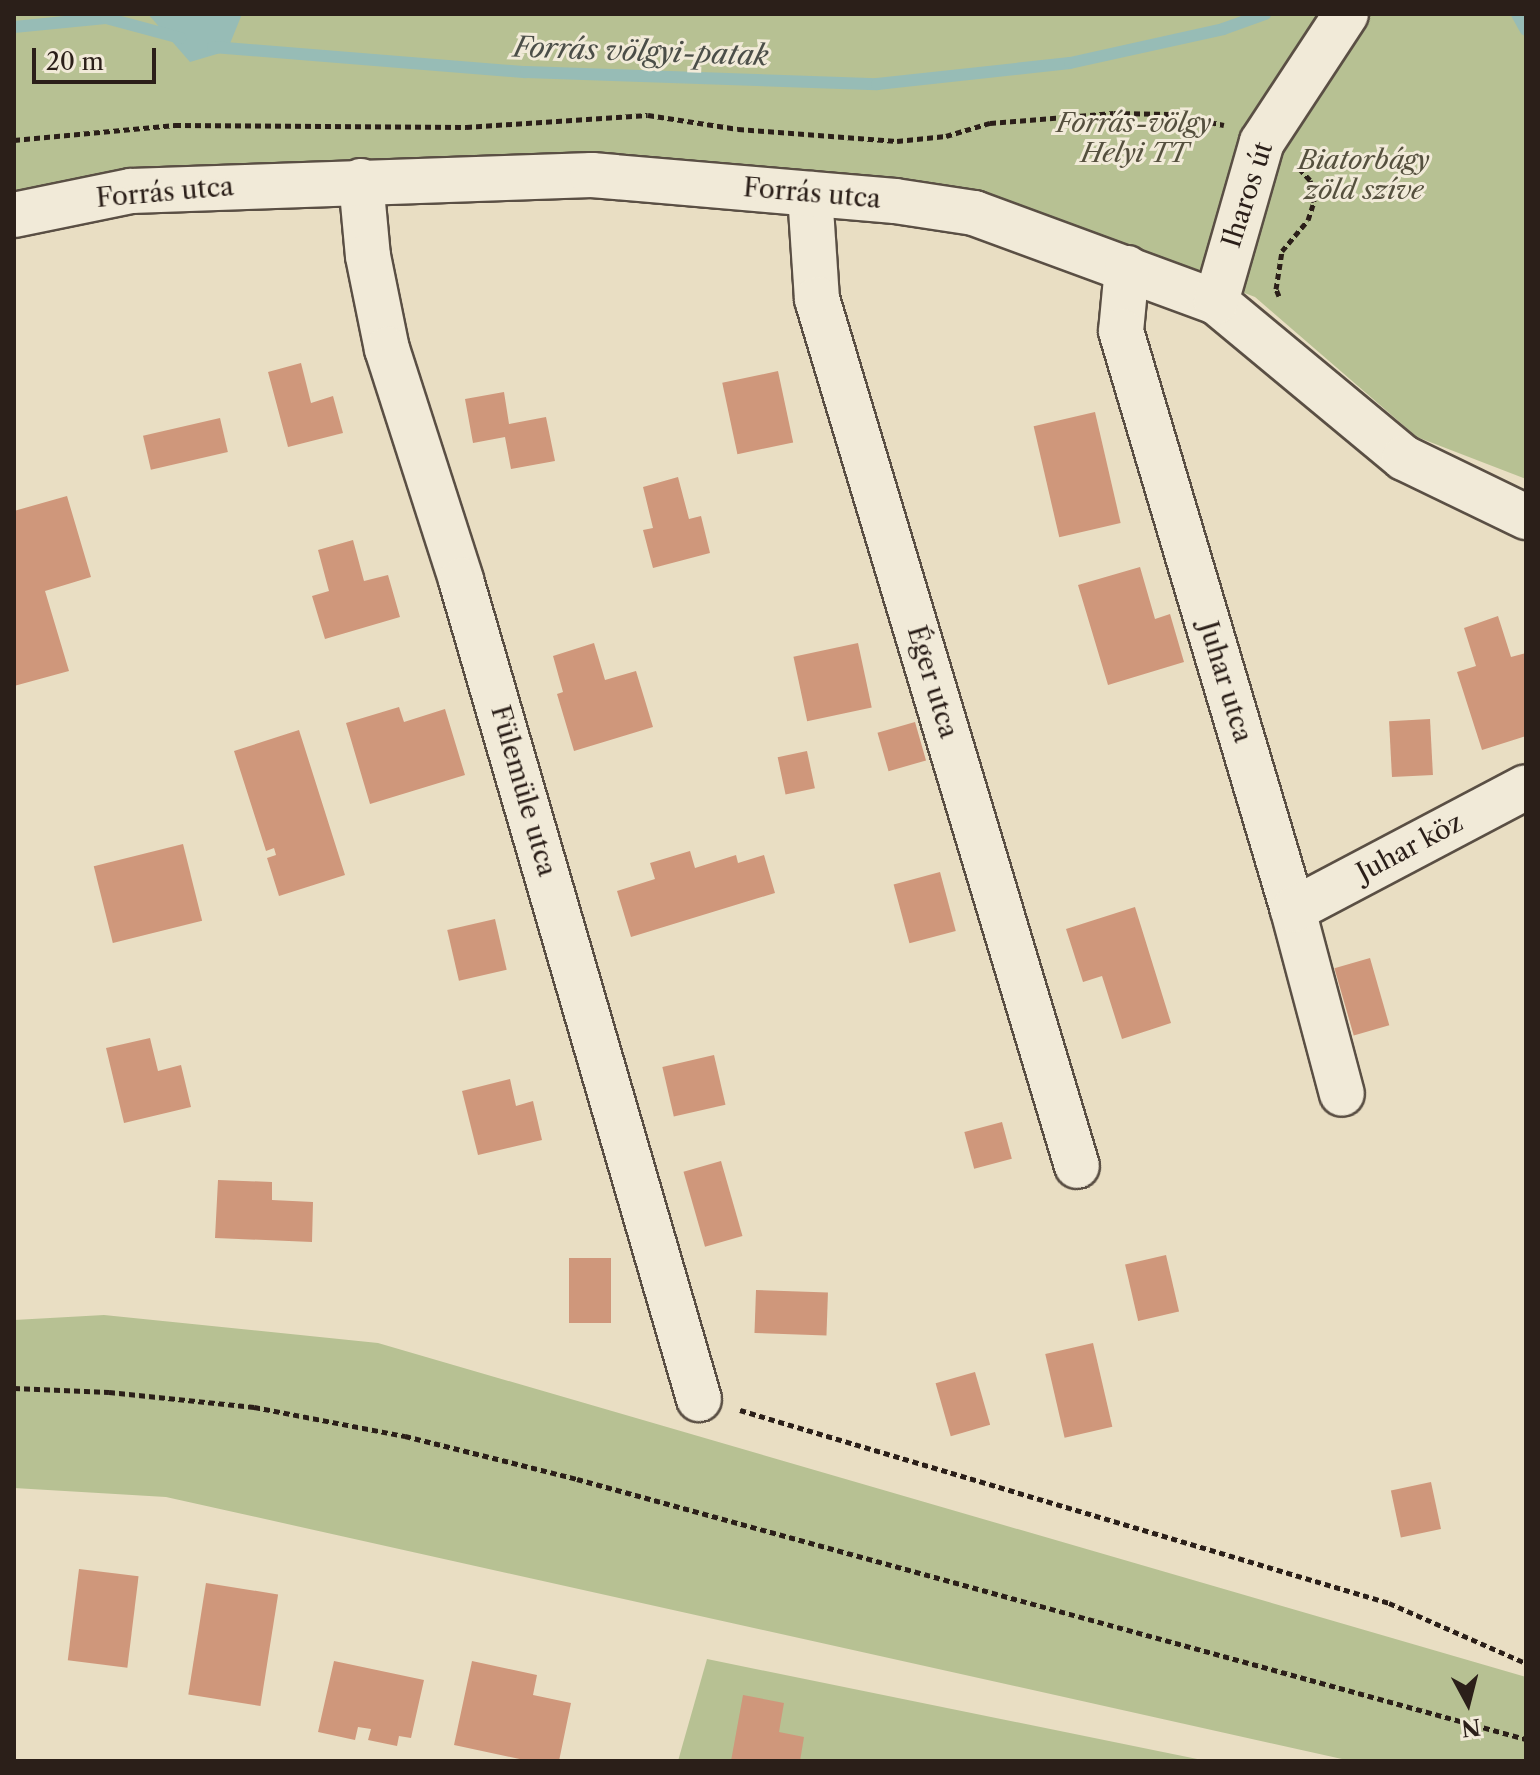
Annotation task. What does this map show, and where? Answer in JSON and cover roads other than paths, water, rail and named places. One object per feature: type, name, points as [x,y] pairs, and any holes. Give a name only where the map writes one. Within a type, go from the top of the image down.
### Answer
[{"type":"street","name":"Iharos út","points":[[1216,302],[1262,142],[1346,14]]},
{"type":"street","name":"Forrás utca","points":[[14,215],[131,191],[592,175],[810,194],[974,213],[1216,302],[1404,458],[1526,517]]},
{"type":"street","name":"Fülemüle utca","points":[[361,181],[368,256],[387,349],[470,610],[699,1399]]},
{"type":"street","name":"Éger utca","points":[[810,194],[817,299],[1077,1166]]},
{"type":"street","name":"Juhar utca","points":[[1127,268],[1121,331],[1293,910],[1342,1094]]},
{"type":"street","name":"Juhar köz","points":[[1293,910],[1526,787]]},
{"type":"water","points":[[148,14],[242,14],[227,51],[190,62]]},
{"type":"waterway","name":"Forrás völgyi-patak","points":[[213,47],[526,72],[877,84],[1070,63],[1223,29],[1265,14]]},
{"type":"waterway","points":[[1517,14],[1526,30]]},
{"type":"waterway","name":"Forrás völgyi-patak","points":[[14,27],[106,18],[180,38]]},
{"type":"park label","name":"Forrás-völgy Helyi TT","points":[[1134,139]]},
{"type":"park label","name":"Biatorbágy zöld szíve","points":[[1364,176]]}]
